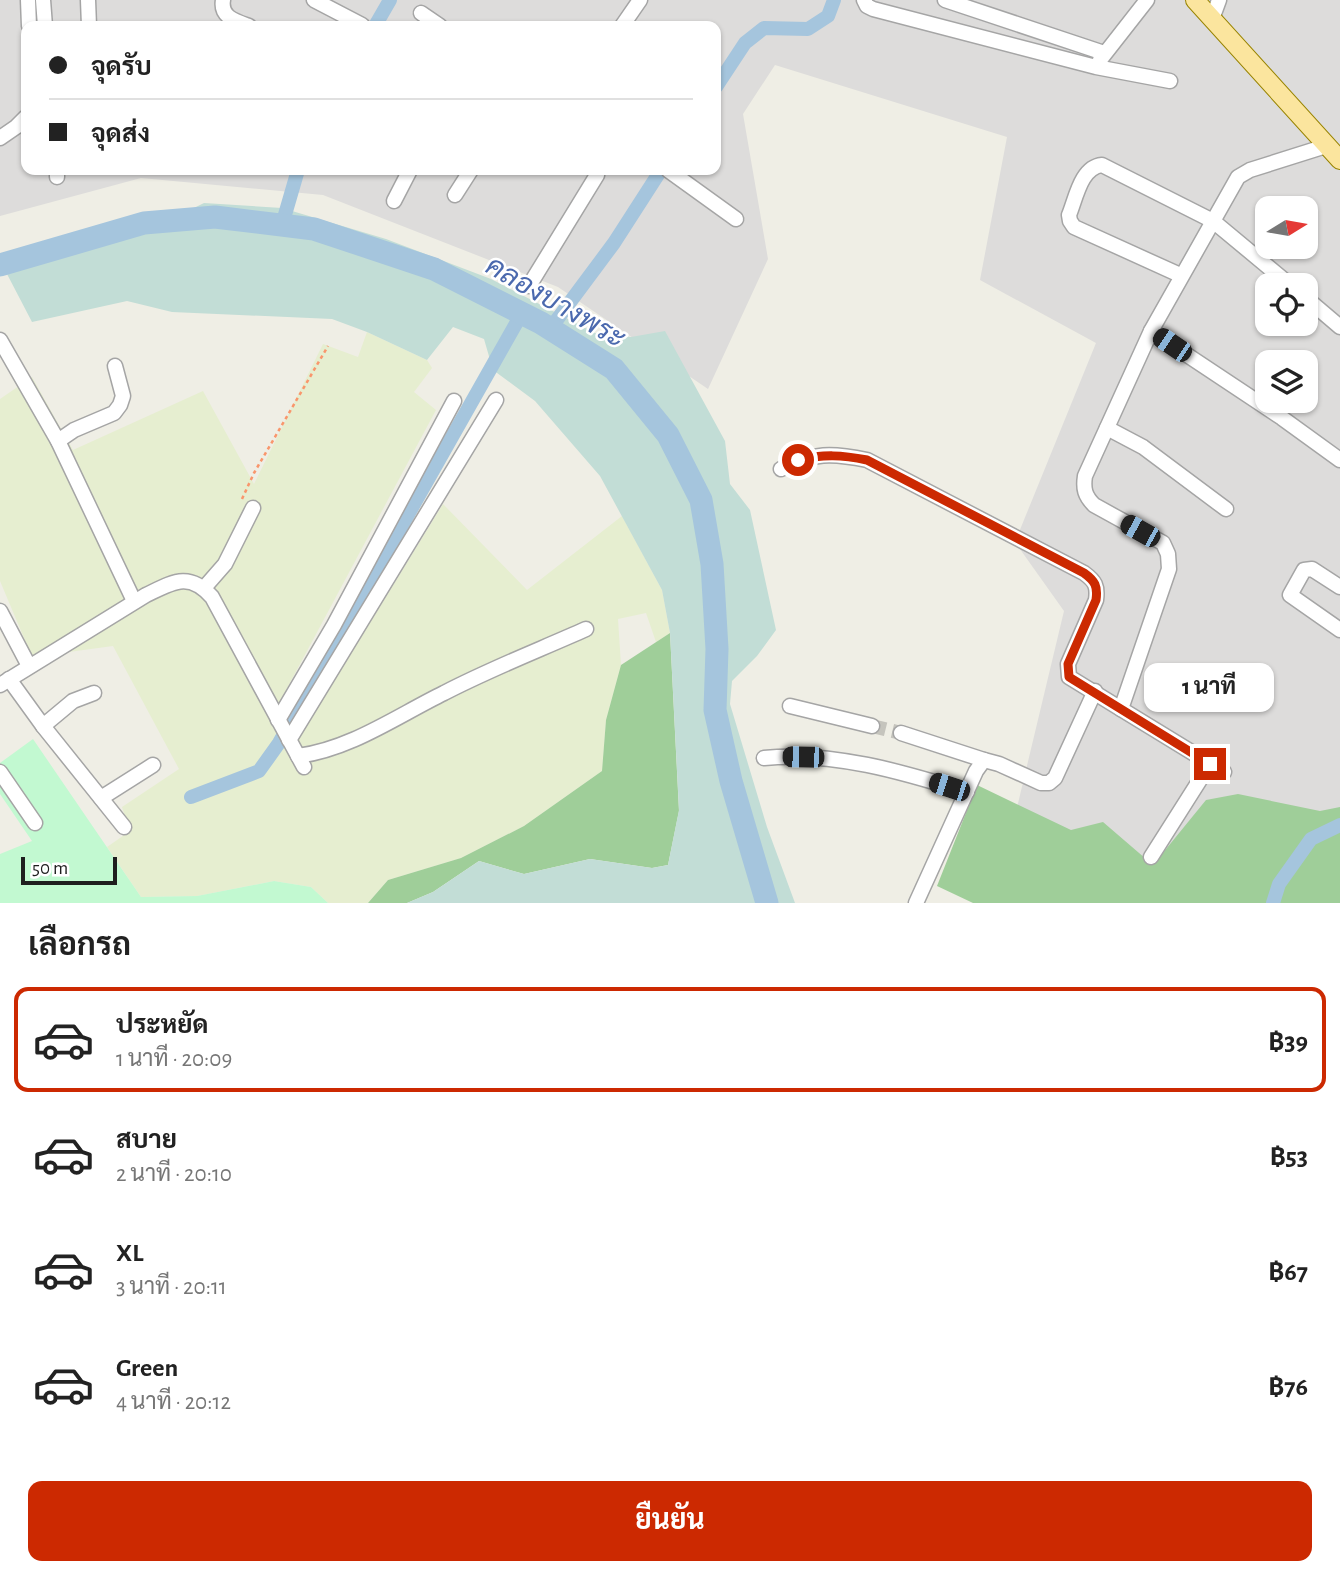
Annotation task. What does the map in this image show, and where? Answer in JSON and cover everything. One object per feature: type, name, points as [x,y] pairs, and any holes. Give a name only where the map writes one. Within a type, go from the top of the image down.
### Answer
[{"type":"main road","points":[[1195,0],[1340,160]]},
{"type":"street","points":[[28,0],[29,21]]},
{"type":"street","points":[[43,0],[45,21]]},
{"type":"street","points":[[88,0],[89,21]]},
{"type":"street","points":[[223,0],[223,10],[228,17],[237,21]]},
{"type":"street","points":[[314,0],[354,21]]},
{"type":"street","points":[[629,21],[640,0]]},
{"type":"street","points":[[864,0],[867,6],[873,9],[1096,67],[1171,81]]},
{"type":"street","points":[[945,0],[1104,52]]},
{"type":"street","points":[[1096,67],[1104,52],[1147,0]]},
{"type":"street","points":[[1212,19],[1219,0]]},
{"type":"street","points":[[421,13],[433,21]]},
{"type":"street","points":[[0,138],[21,122]]},
{"type":"street","points":[[1121,709],[1169,569],[1168,554],[1163,544],[1094,505],[1086,496],[1084,476],[1180,275],[1241,173],[1326,146]]},
{"type":"street","points":[[1180,275],[1074,227],[1069,215],[1087,171],[1093,166],[1102,165],[1213,221],[1276,273]]},
{"type":"street","points":[[394,201],[407,175]]},
{"type":"street","points":[[455,195],[468,175]]},
{"type":"street","points":[[529,286],[597,175]]},
{"type":"street","points":[[675,175],[736,219]]},
{"type":"street","points":[[1318,308],[1340,327]]},
{"type":"street","points":[[1151,331],[1340,460]]},
{"type":"street","points":[[0,340],[58,440],[134,601]]},
{"type":"street","points":[[58,440],[114,413],[123,396],[115,366]]},
{"type":"street","points":[[289,740],[496,400]]},
{"type":"street","points":[[278,720],[334,625],[454,401]]},
{"type":"street","points":[[1107,428],[1143,447],[1226,509]]},
{"type":"street","points":[[781,469],[798,460],[819,455],[840,454],[867,460],[1084,573],[1094,581],[1098,590],[1068,664],[1069,677],[1224,772]]},
{"type":"street","points":[[204,587],[225,565],[253,508]]},
{"type":"street","points":[[1340,587],[1308,569],[1304,570],[1290,595],[1340,630]]},
{"type":"street","points":[[124,827],[4,682],[134,601],[165,585],[186,580],[196,582],[212,597],[301,762],[327,752],[447,691],[586,629]]},
{"type":"street","points":[[0,611],[29,666]]},
{"type":"street","points":[[901,733],[999,764],[1041,783],[1049,783],[1055,778],[1095,691]]},
{"type":"street","points":[[43,726],[73,701],[94,693]]},
{"type":"street","points":[[790,706],[872,726]]},
{"type":"street","points":[[764,758],[803,757],[847,763],[908,775],[967,792]]},
{"type":"street","points":[[916,903],[984,760]]},
{"type":"street","points":[[1152,857],[1210,764]]},
{"type":"street","points":[[101,798],[153,765]]},
{"type":"street","points":[[0,772],[35,823]]},
{"type":"path","points":[[237,510],[254,473],[328,346]]},
{"type":"shaded area","points":[[0,0],[1340,0],[1340,847],[1192,903],[1014,820],[1064,611],[1015,542],[1096,343],[980,280],[1007,137],[775,65],[743,114],[768,259],[708,389],[558,287],[323,195],[141,178],[0,216]]},
{"type":"shaded area","points":[[204,203],[282,208],[386,239],[491,279],[595,333],[631,337],[665,331],[725,441],[730,484],[750,510],[776,630],[757,656],[732,681],[730,704],[767,827],[795,903],[407,903],[433,892],[479,861],[524,874],[590,859],[652,868],[668,865],[679,810],[670,633],[662,590],[600,476],[535,401],[493,370],[484,339],[453,327],[427,360],[332,319],[172,312],[127,301],[32,322],[7,274],[153,228]]},
{"type":"green space","points":[[367,332],[427,360],[432,368],[414,392],[436,410],[277,707],[301,735],[443,504],[527,590],[622,516],[662,590],[670,633],[656,642],[646,613],[618,619],[621,665],[606,720],[602,771],[524,826],[461,858],[388,880],[368,903],[328,903],[311,887],[274,881],[197,896],[141,897],[107,847],[130,831],[122,807],[179,769],[113,646],[32,657],[0,581],[0,399],[32,377],[73,450],[203,391],[254,484],[323,344],[358,357]]},
{"type":"green space","points":[[670,633],[679,811],[668,865],[652,868],[590,859],[524,874],[479,861],[433,892],[407,903],[368,903],[388,880],[461,858],[524,826],[602,771],[606,720],[621,665]]},
{"type":"green space","points":[[33,739],[141,897],[197,896],[274,881],[311,887],[328,903],[0,903],[0,854],[32,841],[0,794],[0,763]]},
{"type":"green space","points":[[977,785],[1071,830],[1103,822],[1153,865],[1206,800],[1238,794],[1320,811],[1340,807],[1340,903],[973,903],[937,886]]},
{"type":"waterway","points":[[378,21],[390,0]]},
{"type":"waterway","points":[[721,79],[745,43],[764,28],[808,29],[828,16],[834,0]]},
{"type":"waterway","points":[[282,225],[297,175]]},
{"type":"waterway","points":[[550,329],[614,243],[658,175]]},
{"type":"waterway","name":"คลองบางพระ","points":[[0,265],[144,223],[215,217],[314,229],[434,269],[541,323],[614,369],[668,435],[701,500],[712,564],[717,649],[715,710],[731,781],[767,903]]},
{"type":"waterway","points":[[191,797],[259,771],[279,743],[522,313]]},
{"type":"waterway","points":[[1273,903],[1279,884],[1311,839],[1340,825]]},
{"type":"tunnel","points":[[872,726],[901,733]]},
{"type":"route","points":[[798,460],[840,454],[867,460],[1084,573],[1094,581],[1098,590],[1068,664],[1069,677],[1210,764]]}]
